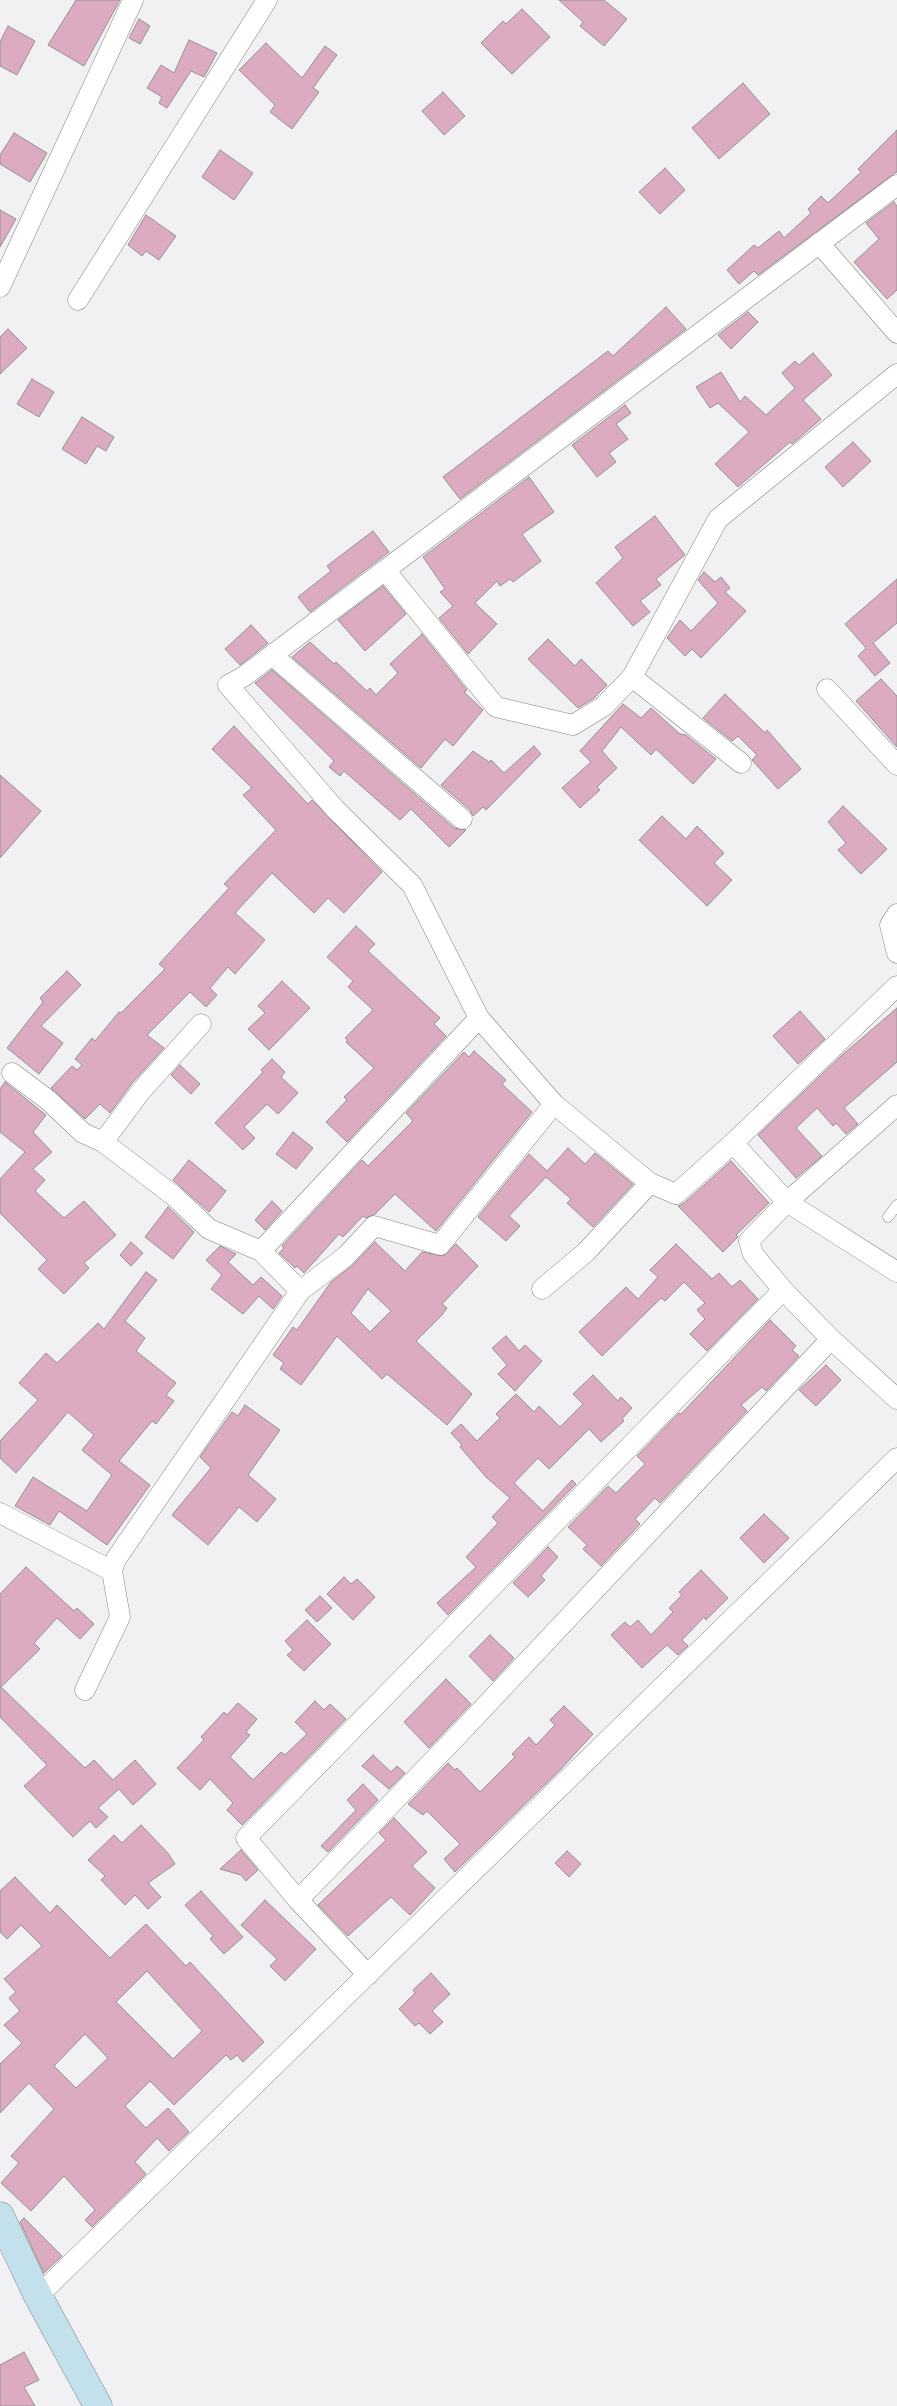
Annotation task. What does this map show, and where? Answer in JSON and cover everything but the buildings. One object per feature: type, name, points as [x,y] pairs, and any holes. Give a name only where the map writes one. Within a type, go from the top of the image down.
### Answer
[{"type":"street","points":[[0,287],[133,0]]},
{"type":"street","points":[[78,300],[267,0]]},
{"type":"street","points":[[897,185],[272,655],[228,685],[336,809],[412,885],[479,1018],[554,1104],[650,1183],[676,1194],[897,986]]},
{"type":"street","points":[[819,244],[897,332]]},
{"type":"street","points":[[385,570],[496,706],[573,725],[604,706],[632,677],[718,519],[897,374]]},
{"type":"street","points":[[272,655],[462,819]]},
{"type":"street","points":[[632,677],[741,763]]},
{"type":"street","points":[[827,688],[897,765]]},
{"type":"street","points":[[897,914],[890,925],[897,953]]},
{"type":"street","points":[[261,1251],[479,1018]]},
{"type":"street","points":[[103,1142],[141,1091],[201,1024]]},
{"type":"street","points":[[12,1073],[48,1100],[83,1132],[103,1142],[174,1196],[209,1229],[261,1251],[300,1291]]},
{"type":"street","points":[[85,1690],[120,1617],[112,1571],[116,1558],[300,1291],[346,1256],[374,1226],[440,1244],[554,1104]]},
{"type":"street","points":[[897,1105],[787,1202],[749,1241],[753,1254],[783,1290],[831,1339],[897,1399]]},
{"type":"street","points":[[732,1143],[787,1202],[897,1272]]},
{"type":"street","points":[[542,1289],[586,1252],[650,1183]]},
{"type":"street","points":[[368,1975],[298,1900],[246,1838],[783,1290]]},
{"type":"street","points":[[298,1900],[458,1735],[831,1339]]},
{"type":"street","points":[[38,2296],[897,1458]]},
{"type":"street","points":[[0,1513],[112,1571]]},
{"type":"street","points":[[0,2216],[38,2296],[98,2406]]},
{"type":"lane","points":[[888,1217],[897,1205]]}]
